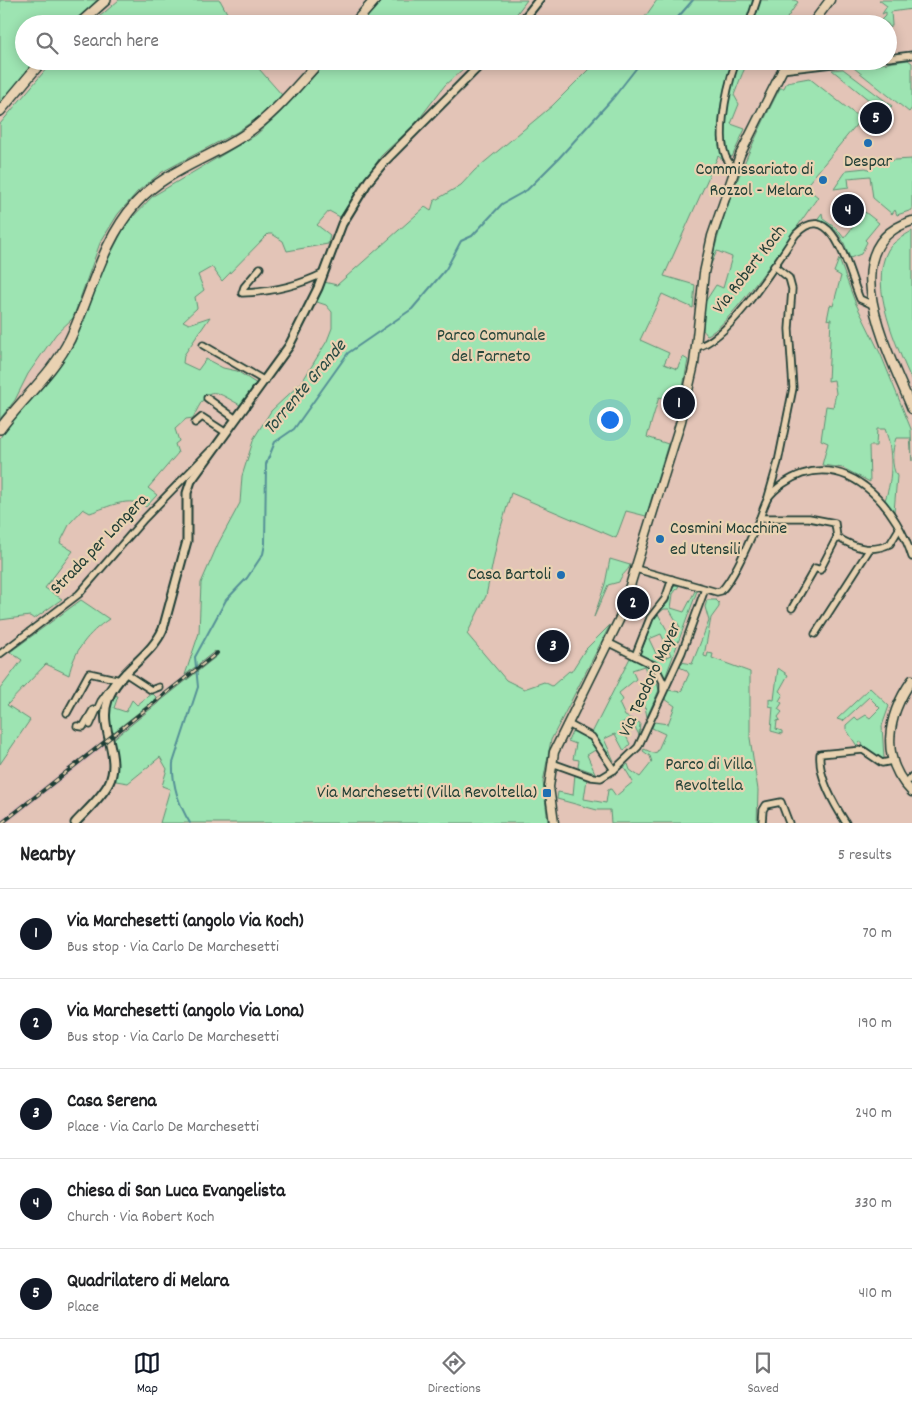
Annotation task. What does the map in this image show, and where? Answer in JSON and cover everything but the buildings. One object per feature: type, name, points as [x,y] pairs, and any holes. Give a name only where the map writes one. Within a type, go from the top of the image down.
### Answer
[{"type":"main road","points":[[89,15],[106,0]]},
{"type":"main road","points":[[362,15],[375,0]]},
{"type":"main road","points":[[819,15],[830,0]]},
{"type":"main road","points":[[0,111],[34,70]]},
{"type":"main road","points":[[0,428],[65,348],[104,253],[136,204],[146,193],[172,174],[235,141],[255,128],[275,110],[312,70]]},
{"type":"main road","points":[[554,823],[549,787],[552,763],[557,745],[609,643],[636,569],[681,421],[697,347],[709,247],[735,168],[781,70]]},
{"type":"main road","points":[[912,220],[886,234],[874,254],[870,277],[873,305],[885,342],[912,409]]},
{"type":"main road","points":[[912,680],[896,709],[890,726],[889,745],[892,761],[904,784],[912,792]]},
{"type":"street","points":[[527,15],[539,0]]},
{"type":"street","points":[[752,15],[757,0]]},
{"type":"street","points":[[897,57],[912,55]]},
{"type":"street","name":"Strada per Longera","points":[[75,823],[111,780],[112,756],[106,732],[108,698],[118,680],[153,645],[164,628],[187,541],[187,493],[191,480],[213,447],[265,381],[299,329],[324,272],[342,224],[376,170],[475,70]]},
{"type":"street","points":[[733,70],[727,90],[723,124],[725,154],[729,163],[735,168]]},
{"type":"street","name":"Via Robert Koch","points":[[697,347],[707,343],[734,318],[800,230],[814,225],[831,231],[837,239],[860,299],[873,305]]},
{"type":"street","points":[[636,569],[717,592],[724,588],[760,518],[768,499],[778,462],[793,388],[789,329],[792,288],[789,278],[774,266]]},
{"type":"street","points":[[260,268],[244,287],[242,293],[270,292],[310,280],[324,272]]},
{"type":"street","points":[[203,345],[265,381]]},
{"type":"street","points":[[208,398],[236,419]]},
{"type":"street","points":[[195,423],[202,417],[225,432]]},
{"type":"street","name":"Strada per Longera","points":[[0,654],[79,594],[144,519],[213,447]]},
{"type":"street","points":[[768,499],[776,489],[797,475],[824,470],[838,472],[866,486],[899,528],[912,557]]},
{"type":"street","points":[[760,518],[809,518],[835,523],[837,537],[820,570],[815,568],[792,608]]},
{"type":"street","points":[[837,537],[853,546],[869,550],[890,544],[899,528]]},
{"type":"street","points":[[815,634],[869,550]]},
{"type":"street","points":[[635,656],[654,610],[665,599],[672,579]]},
{"type":"street","name":"Via Teodoro Mayer","points":[[614,770],[643,739],[693,625],[705,589]]},
{"type":"street","points":[[609,643],[655,666],[663,682],[663,692]]},
{"type":"street","points":[[66,713],[89,673],[118,680]]},
{"type":"street","points":[[125,673],[151,690],[159,686]]},
{"type":"street","points":[[90,725],[97,707],[109,687],[118,680]]},
{"type":"street","points":[[77,726],[83,727],[91,712],[97,707]]},
{"type":"street","points":[[552,763],[597,778],[614,770],[592,737],[568,724]]},
{"type":"street","points":[[846,823],[822,774],[819,763],[820,754],[863,750],[882,763],[892,761]]},
{"type":"street","points":[[904,784],[912,776]]},
{"type":"street","points":[[762,823],[762,810],[766,805],[781,802],[789,823]]},
{"type":"shaded area","points":[[215,651],[218,655],[112,740],[110,735]]},
{"type":"shaded area","points":[[103,740],[105,746],[7,823],[0,823],[0,820]]},
{"type":"green space","points":[[0,0],[99,0],[82,15],[15,15],[15,70],[28,70],[0,103]]},
{"type":"green space","points":[[119,0],[220,0],[228,15],[102,15]]},
{"type":"green space","points":[[382,0],[527,0],[516,15],[369,15]]},
{"type":"green space","points":[[657,0],[754,0],[748,15],[646,15]]},
{"type":"green space","points":[[760,0],[795,0],[798,2],[789,15],[755,15]]},
{"type":"green space","points":[[879,0],[912,0],[912,9],[891,12],[891,15],[886,15],[886,12],[882,14],[887,6]]},
{"type":"green space","points":[[908,60],[912,63],[912,108],[909,112],[856,70],[897,70],[897,62]]},
{"type":"green space","points":[[45,70],[260,70],[282,95],[260,116],[237,132],[162,172],[138,191],[118,214],[100,243],[73,318],[56,334],[28,374],[15,400],[0,419],[0,124]]},
{"type":"green space","points":[[320,70],[462,70],[445,85],[416,123],[381,156],[340,217],[329,211],[317,225],[330,235],[328,244],[287,251],[283,241],[272,234],[268,234],[222,281],[212,267],[198,275],[204,290],[195,297],[197,308],[183,321],[189,324],[210,317],[184,355],[183,363],[198,370],[206,359],[223,368],[237,371],[257,384],[240,405],[216,393],[207,395],[193,418],[186,419],[175,429],[179,441],[175,444],[178,453],[148,488],[157,495],[146,507],[133,502],[126,502],[111,505],[90,513],[83,509],[70,523],[60,543],[73,551],[45,588],[62,599],[34,619],[30,616],[0,620],[0,438],[11,421],[61,363],[75,342],[92,291],[126,224],[153,196],[256,135],[279,114]]},
{"type":"green space","name":"Parco Comunale del Farneto","points":[[588,70],[730,70],[722,110],[723,160],[718,156],[664,276],[695,285],[693,308],[662,294],[640,340],[669,353],[664,364],[677,369],[683,357],[688,360],[680,403],[659,397],[647,437],[668,444],[646,516],[626,511],[616,538],[511,493],[498,537],[486,596],[467,634],[506,680],[524,689],[544,682],[552,686],[569,671],[571,672],[585,650],[610,625],[551,740],[543,782],[548,823],[160,823],[170,789],[162,786],[167,769],[160,757],[128,783],[116,781],[116,757],[112,740],[218,655],[215,651],[185,675],[199,633],[201,583],[218,544],[240,503],[242,476],[254,438],[271,411],[302,382],[327,341],[332,328],[332,312],[326,305],[317,302],[324,282],[337,285],[425,207],[431,211],[434,201],[461,185],[475,170],[552,106]]},
{"type":"green space","points":[[736,70],[744,70],[734,95],[739,104],[731,124],[745,129],[732,157],[729,156],[726,144],[725,120]]},
{"type":"green space","points":[[832,70],[844,70],[892,106],[885,113]]},
{"type":"green space","points":[[809,78],[861,119],[805,187],[818,197],[781,250],[731,314],[707,335],[703,330],[705,302],[716,285],[723,288],[732,257],[717,251],[711,264],[731,196],[780,88],[784,88],[787,82]]},
{"type":"green space","points":[[912,159],[912,210],[897,215],[895,210],[892,214],[873,198],[870,176],[848,178],[849,187],[834,189],[847,170],[866,168],[870,170],[878,161]]},
{"type":"green space","points":[[865,212],[879,223],[865,240],[867,242],[861,254],[850,258],[842,239],[835,229],[816,221],[822,213],[823,219],[837,229],[844,238]]},
{"type":"green space","points":[[912,231],[912,381],[887,316],[881,281],[883,265],[888,250],[895,242]]},
{"type":"green space","points":[[839,259],[855,302],[881,355],[911,429],[912,461],[910,438],[896,438],[894,447],[893,463],[897,476],[894,512],[885,500],[890,483],[891,455],[885,429],[877,429],[876,446],[869,446],[870,482],[843,468],[822,465],[828,443],[821,440],[826,406],[833,407],[836,393],[834,380],[828,381],[831,319],[827,320],[830,305],[833,306],[841,276],[834,272]]},
{"type":"green space","points":[[610,559],[630,565],[619,582],[608,585],[594,617],[605,584]]},
{"type":"green space","points":[[674,585],[679,586],[673,594],[671,608],[684,612],[695,591],[697,591],[665,678],[656,661],[640,655],[655,615],[668,603]],"holes":[[[664,609],[669,609],[680,627],[668,632],[658,614]],[[661,634],[671,655],[659,660],[649,639]]]},
{"type":"green space","points":[[81,600],[109,619],[88,637],[78,650],[69,675],[46,664],[7,705],[30,720],[0,764],[0,689],[22,660],[10,652]]},
{"type":"green space","name":"Parco di Villa Revoltella","points":[[707,600],[716,600],[719,603],[719,607],[711,618],[704,656],[707,657],[708,653],[713,654],[712,658],[750,672],[750,738],[758,790],[757,823],[611,823],[610,810],[597,810],[557,799],[558,792],[573,795],[575,774],[587,779],[584,799],[606,803],[608,790],[611,789],[616,796],[633,782],[624,767],[628,764],[630,770],[640,777],[652,762],[650,756],[643,751],[644,749],[653,753],[657,752],[665,734],[652,728],[654,722],[668,724],[675,706],[665,699],[667,690],[681,692],[689,674],[686,670],[679,667],[681,662],[692,664],[709,621],[705,607]]},
{"type":"green space","points":[[630,658],[653,668],[659,690],[647,717],[642,690],[652,684],[644,666],[632,670],[636,679],[619,693],[623,700],[619,703],[625,716],[640,723],[639,735],[632,721],[627,720],[620,724],[630,744],[624,751],[615,734],[604,739],[614,761],[592,733]]},
{"type":"green space","points":[[778,668],[788,675],[779,691],[783,694],[779,701],[782,703],[778,709],[782,712],[778,717],[780,720],[777,721],[776,729],[782,731],[782,734],[771,731],[773,707],[769,706],[769,699],[774,700]]},
{"type":"green space","points":[[870,688],[889,706],[882,726],[884,758],[882,759],[869,750],[861,748],[863,744],[860,742],[857,746],[846,729],[846,725],[855,717],[858,720],[866,715],[870,718],[880,708],[869,697],[843,721],[837,719]]},
{"type":"green space","points":[[152,693],[157,698],[110,735],[108,716],[113,695],[118,696],[114,708],[126,712],[132,700],[137,705]]},
{"type":"green space","points":[[573,730],[588,738],[597,749],[587,755],[595,773],[578,767],[579,760],[573,759],[576,744],[568,741]]},
{"type":"waterway","name":"Torrente Grande","points":[[680,15],[693,0]]},
{"type":"waterway","name":"Torrente Grande","points":[[190,823],[177,794],[173,763],[198,687],[195,657],[226,600],[247,578],[263,554],[265,544],[266,464],[275,442],[294,429],[348,353],[412,309],[446,269],[461,241],[472,236],[502,204],[527,190],[559,158],[613,98],[635,70]]},
{"type":"railway","points":[[2,823],[217,653]]},
{"type":"place","name":"Quadrilatero di Melara","points":[[876,118]]},
{"type":"place","name":"Despar","points":[[868,143]]},
{"type":"place","name":"Commissariato di Rozzol - Melara","points":[[823,180]]},
{"type":"place","name":"Chiesa di San Luca Evangelista","points":[[848,210]]},
{"type":"place","name":"Via Marchesetti (angolo Via Koch)","points":[[679,403]]},
{"type":"place","name":"Cosmini Macchine ed Utensili","points":[[660,539]]},
{"type":"place","name":"Casa Bartoli","points":[[561,575]]},
{"type":"place","name":"Via Marchesetti (angolo Via Lona)","points":[[633,603]]},
{"type":"place","name":"Casa Serena","points":[[553,646]]},
{"type":"place","name":"Via Marchesetti (Villa Revoltella)","points":[[547,793]]}]
